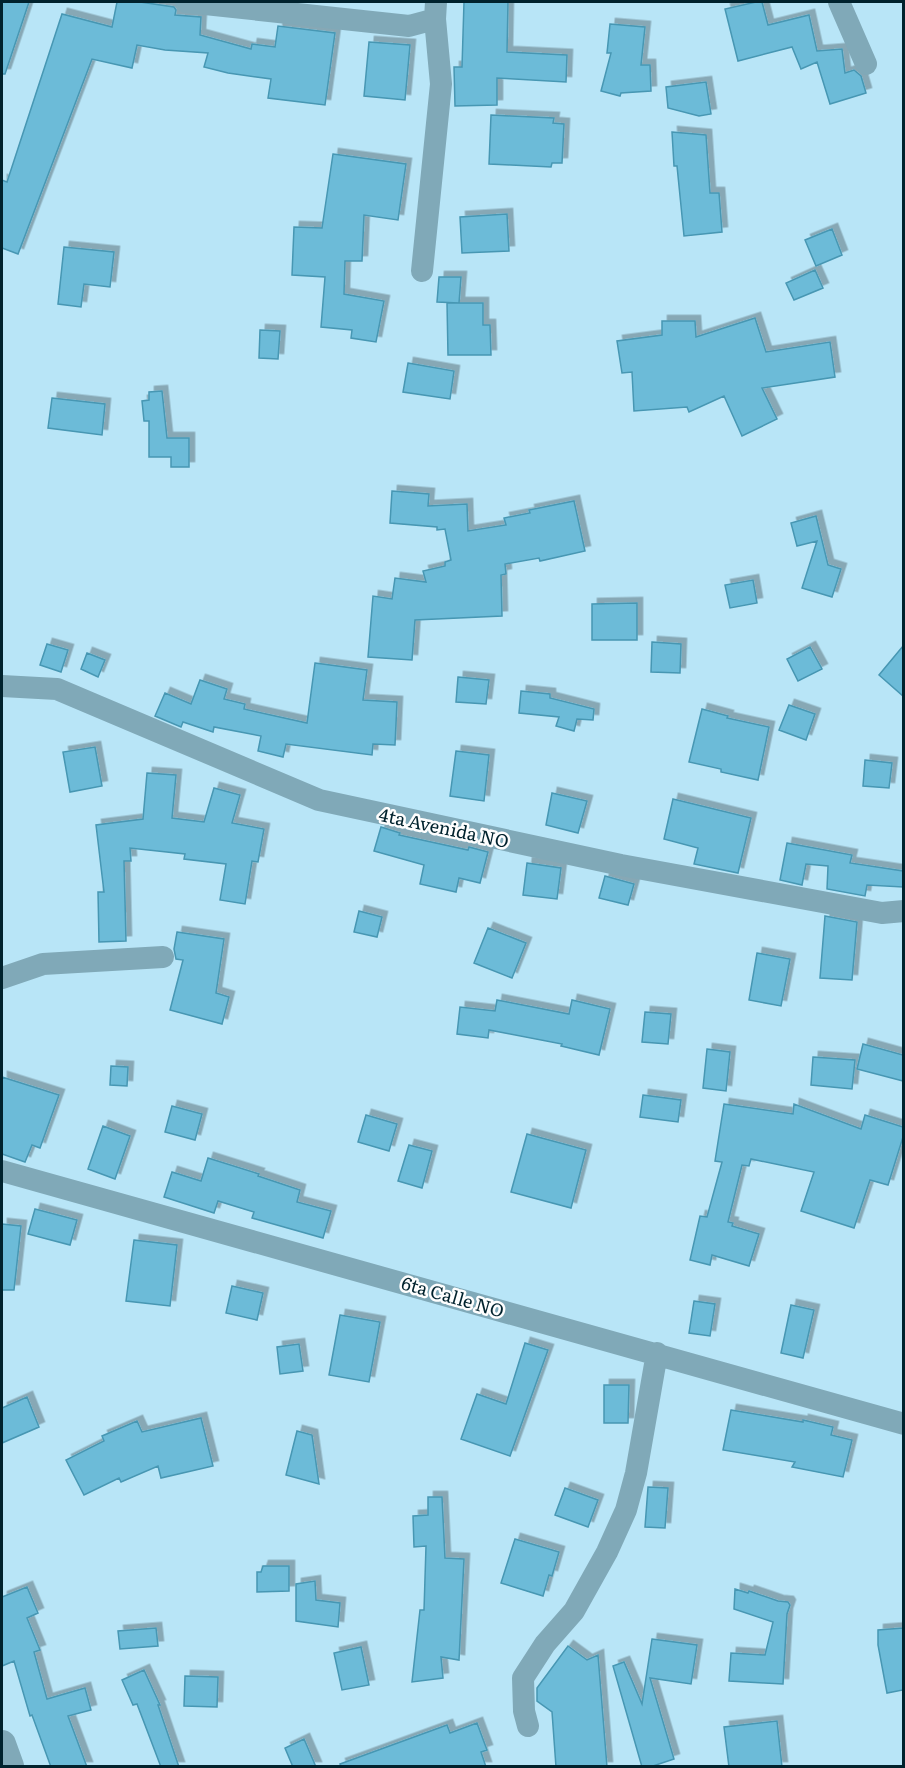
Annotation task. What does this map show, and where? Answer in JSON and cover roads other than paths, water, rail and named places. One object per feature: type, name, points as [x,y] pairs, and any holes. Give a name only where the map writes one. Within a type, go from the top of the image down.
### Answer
[{"type":"street","points":[[186,2],[409,26],[435,10],[441,84],[422,271]]},
{"type":"street","points":[[839,2],[866,64]]},
{"type":"street","name":"4ta Avenida NO","points":[[2,686],[57,689],[319,800],[621,865],[882,913],[903,911]]},
{"type":"street","points":[[2,978],[44,964],[163,957]]},
{"type":"street","name":"6ta Calle NO","points":[[2,1171],[657,1353],[903,1424]]},
{"type":"street","points":[[528,1726],[524,1711],[523,1678],[545,1644],[574,1611],[608,1552],[626,1510],[636,1473],[657,1353]]},
{"type":"street","points":[[2,1744],[10,1767]]}]
